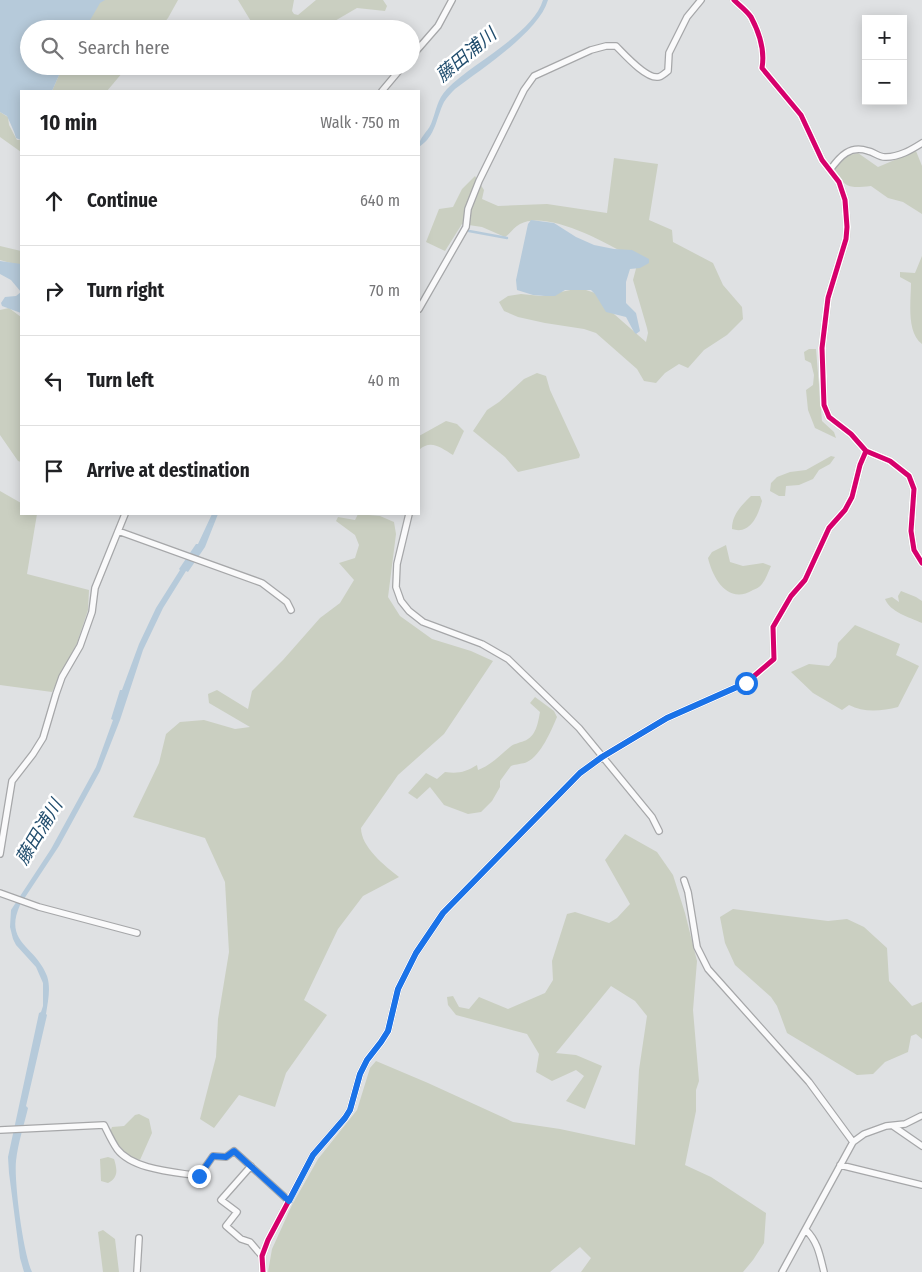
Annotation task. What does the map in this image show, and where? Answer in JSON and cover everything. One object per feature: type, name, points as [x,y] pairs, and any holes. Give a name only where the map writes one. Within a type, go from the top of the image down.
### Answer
[{"type":"street","points":[[420,47],[438,26],[452,0]]},
{"type":"street","points":[[420,307],[466,228],[468,209],[480,181],[524,90],[534,76],[591,50],[606,46],[616,46],[652,77],[658,77],[668,72],[669,53],[687,17],[701,0]]},
{"type":"street","points":[[734,0],[750,16],[758,34],[764,56],[762,68],[801,115],[822,160],[839,182],[845,200],[846,239],[828,298],[822,348],[824,405],[828,416],[851,434],[866,451],[890,461],[909,476],[914,489],[911,531],[914,550],[922,562]]},
{"type":"street","points":[[383,90],[396,75]]},
{"type":"street","points":[[830,170],[842,155],[850,150],[868,151],[884,158],[902,154],[922,143]]},
{"type":"street","points":[[263,1272],[262,1256],[268,1240],[313,1155],[350,1110],[360,1074],[367,1060],[388,1031],[398,989],[416,953],[443,913],[580,773],[602,757],[667,718],[746,683],[774,659],[772,627],[791,596],[805,580],[829,528],[849,503],[866,451]]},
{"type":"street","points":[[0,854],[12,781],[43,738],[59,686],[92,612],[95,588],[125,515]]},
{"type":"street","points":[[409,515],[397,564],[396,587],[401,601],[409,611],[423,622],[482,644],[508,659],[579,728],[652,817],[659,831]]},
{"type":"street","points":[[118,531],[262,583],[287,602],[291,610]]},
{"type":"street","points":[[684,880],[688,892],[697,947],[708,969],[809,1082],[853,1142]]},
{"type":"street","points":[[0,893],[39,907],[137,933]]},
{"type":"street","points":[[782,1272],[853,1142],[864,1134],[906,1124],[921,1116]]},
{"type":"street","points":[[0,1130],[104,1125],[117,1149],[127,1159],[160,1170],[199,1176],[213,1156],[226,1157],[234,1151],[289,1201]]},
{"type":"street","points":[[893,1126],[922,1146]]},
{"type":"street","points":[[840,1165],[922,1185]]},
{"type":"street","points":[[251,1166],[220,1200],[237,1212],[226,1226],[241,1239],[250,1242],[262,1256]]},
{"type":"street","points":[[806,1230],[819,1250],[824,1272]]},
{"type":"street","points":[[137,1272],[139,1238]]},
{"type":"shaded area","points":[[104,0],[178,0],[166,20],[90,20],[99,3]]},
{"type":"shaded area","points":[[238,0],[294,0],[292,11],[298,15],[316,0],[383,0],[387,6],[385,11],[357,8],[336,20],[250,20]]},
{"type":"shaded area","points":[[59,75],[120,75],[108,90],[52,90]]},
{"type":"shaded area","points":[[0,112],[8,117],[9,125],[17,140],[20,140],[20,151],[0,137]]},
{"type":"shaded area","points":[[916,151],[922,166],[922,214],[903,202],[888,198],[871,186],[853,187],[845,184],[834,169],[840,159],[858,153],[878,167]]},
{"type":"shaded area","points":[[614,158],[658,164],[649,220],[672,230],[673,242],[713,263],[723,285],[742,307],[743,319],[727,335],[704,350],[688,368],[679,364],[665,373],[656,383],[644,381],[637,369],[596,333],[584,329],[518,317],[504,311],[499,302],[508,296],[521,294],[541,296],[580,288],[598,294],[606,307],[646,342],[647,328],[633,280],[638,261],[580,231],[547,221],[532,221],[520,224],[505,237],[482,227],[462,224],[445,251],[426,242],[439,209],[453,207],[462,189],[475,176],[484,190],[482,199],[498,206],[547,204],[607,213]]},
{"type":"shaded area","points":[[0,246],[20,251],[20,266],[0,260]]},
{"type":"shaded area","points":[[922,256],[922,344],[917,339],[911,324],[911,283],[900,277],[900,272],[915,273]]},
{"type":"shaded area","points":[[9,308],[20,316],[20,462],[0,435],[0,310]]},
{"type":"shaded area","points":[[809,349],[816,349],[822,421],[834,432],[836,438],[815,428],[808,410],[806,390],[813,385],[814,375],[811,363],[805,360],[804,352]]},
{"type":"shaded area","points":[[537,373],[546,376],[550,390],[580,455],[579,458],[518,472],[505,457],[473,431],[487,410],[499,402],[524,379]]},
{"type":"shaded area","points":[[446,421],[457,424],[464,431],[453,455],[440,447],[432,445],[420,449],[420,435]]},
{"type":"shaded area","points":[[831,456],[835,457],[830,464],[819,470],[813,479],[799,485],[786,486],[785,496],[779,496],[770,491],[771,483],[777,477],[790,472],[806,470]]},
{"type":"shaded area","points":[[0,491],[20,502],[20,515],[37,515],[27,574],[89,590],[88,610],[77,643],[52,692],[0,685]]},
{"type":"shaded area","points":[[751,496],[760,496],[762,501],[758,513],[748,527],[738,530],[732,529],[736,514]]},
{"type":"shaded area","points":[[358,515],[369,515],[380,516],[394,522],[396,534],[388,597],[400,616],[432,639],[471,651],[493,661],[444,734],[398,775],[361,828],[362,835],[369,849],[399,877],[363,896],[338,929],[304,1000],[327,1015],[286,1073],[275,1107],[239,1095],[214,1128],[200,1119],[216,1057],[218,1019],[229,952],[225,882],[205,838],[133,817],[159,763],[166,734],[180,722],[204,720],[235,729],[250,727],[209,703],[208,694],[217,690],[248,709],[252,691],[283,660],[320,618],[340,603],[354,580],[339,563],[355,558],[359,545],[355,535],[336,521],[338,517],[355,520]]},
{"type":"shaded area","points":[[726,545],[730,562],[743,566],[763,563],[771,566],[760,586],[744,594],[729,592],[723,588],[710,566],[708,558],[712,552]]},
{"type":"shaded area","points":[[901,591],[922,601],[922,623],[901,614],[887,604],[885,599],[892,597],[899,602],[898,596]]},
{"type":"shaded area","points":[[855,625],[900,644],[896,655],[919,666],[898,707],[886,710],[873,710],[855,708],[849,705],[842,710],[813,693],[791,672],[809,664],[829,666],[836,657],[838,643]]},
{"type":"shaded area","points":[[535,697],[554,711],[557,717],[552,729],[532,759],[525,763],[511,766],[500,781],[500,787],[492,801],[481,812],[468,814],[444,805],[430,787],[417,799],[408,793],[426,773],[437,779],[445,772],[462,772],[477,765],[478,770],[491,763],[511,746],[528,739],[536,729],[540,712],[530,703]]},
{"type":"shaded area","points":[[625,834],[657,852],[673,875],[697,961],[693,1010],[699,1081],[696,1090],[696,1111],[685,1165],[711,1177],[766,1213],[764,1243],[753,1260],[743,1272],[581,1272],[591,1258],[580,1247],[550,1272],[268,1272],[272,1249],[292,1205],[318,1159],[357,1110],[370,1068],[376,1061],[513,1122],[560,1129],[635,1145],[639,1070],[647,1016],[635,1001],[611,986],[556,1053],[576,1055],[602,1066],[585,1109],[566,1101],[584,1076],[576,1070],[552,1081],[536,1072],[539,1054],[527,1034],[456,1015],[448,1005],[447,997],[453,996],[459,1007],[469,1009],[479,997],[508,1009],[545,993],[553,980],[552,961],[567,914],[575,912],[609,923],[617,918],[630,904],[605,860]]},
{"type":"shaded area","points":[[733,909],[828,921],[847,919],[864,927],[887,948],[889,981],[912,1006],[922,1002],[922,1039],[916,1034],[911,1036],[908,1052],[885,1062],[873,1074],[857,1075],[787,1033],[777,1006],[771,997],[735,965],[725,943],[720,917]]},
{"type":"shaded area","points":[[139,1114],[149,1119],[152,1133],[140,1160],[126,1153],[110,1132],[112,1127],[124,1126],[135,1115]]},
{"type":"shaded area","points":[[108,1157],[114,1159],[116,1175],[108,1183],[101,1181],[100,1159]]},
{"type":"shaded area","points":[[103,1230],[115,1239],[119,1272],[103,1272],[98,1232]]},
{"type":"water","points":[[0,0],[105,0],[100,3],[90,20],[20,20],[20,75],[59,75],[52,90],[20,90],[20,140],[16,138],[7,116],[0,112]]},
{"type":"water","points":[[543,0],[548,0],[533,25],[521,37],[455,89],[448,97],[441,108],[429,138],[420,146],[420,140],[431,124],[439,101],[447,89],[501,48],[527,25],[537,13]]},
{"type":"water","points":[[531,220],[554,223],[576,237],[594,245],[632,250],[649,259],[649,263],[640,268],[630,269],[626,282],[626,303],[636,313],[640,331],[636,334],[634,332],[626,317],[606,312],[591,290],[565,290],[555,296],[546,296],[533,295],[517,290],[516,280],[528,224]]},
{"type":"water","points":[[0,261],[20,264],[20,291],[11,280],[0,274]]},
{"type":"water","points":[[20,293],[20,313],[2,306],[1,303],[5,297],[16,296]]},
{"type":"water","points":[[212,515],[218,515],[205,547],[188,572],[186,571],[163,608],[143,650],[120,720],[100,771],[59,846],[20,905],[16,918],[18,936],[42,966],[47,976],[49,990],[47,1015],[26,1106],[28,1108],[16,1161],[16,1185],[20,1217],[25,1250],[32,1272],[24,1272],[20,1258],[8,1157],[39,1013],[43,1006],[43,983],[36,967],[13,939],[10,927],[11,910],[51,849],[96,767],[113,720],[111,719],[120,690],[122,690],[139,644],[156,608],[179,569],[196,544],[198,544]]},
{"type":"waterway","points":[[469,231],[507,238]]},
{"type":"cycle path","points":[[734,0],[751,17],[757,29],[762,48],[762,68],[801,115],[822,160],[839,182],[845,200],[846,239],[828,298],[822,348],[824,405],[829,417],[851,434],[866,451],[890,461],[909,476],[914,489],[911,531],[914,550],[922,563]]},
{"type":"cycle path","points":[[263,1272],[262,1256],[268,1240],[313,1155],[350,1110],[360,1074],[367,1060],[388,1031],[398,989],[416,953],[443,913],[580,773],[602,757],[667,718],[746,683],[774,659],[773,627],[791,596],[805,580],[829,528],[845,510],[852,497],[860,465],[866,451]]},
{"type":"route","points":[[199,1176],[213,1156],[226,1157],[234,1151],[289,1201],[313,1155],[350,1110],[360,1074],[367,1060],[388,1031],[398,989],[416,953],[443,913],[580,773],[602,757],[667,718],[746,683]]},
{"type":"water label","name":"藤田浦川","points":[[466,55]]},
{"type":"water label","name":"藤田浦川","points":[[39,832]]}]
